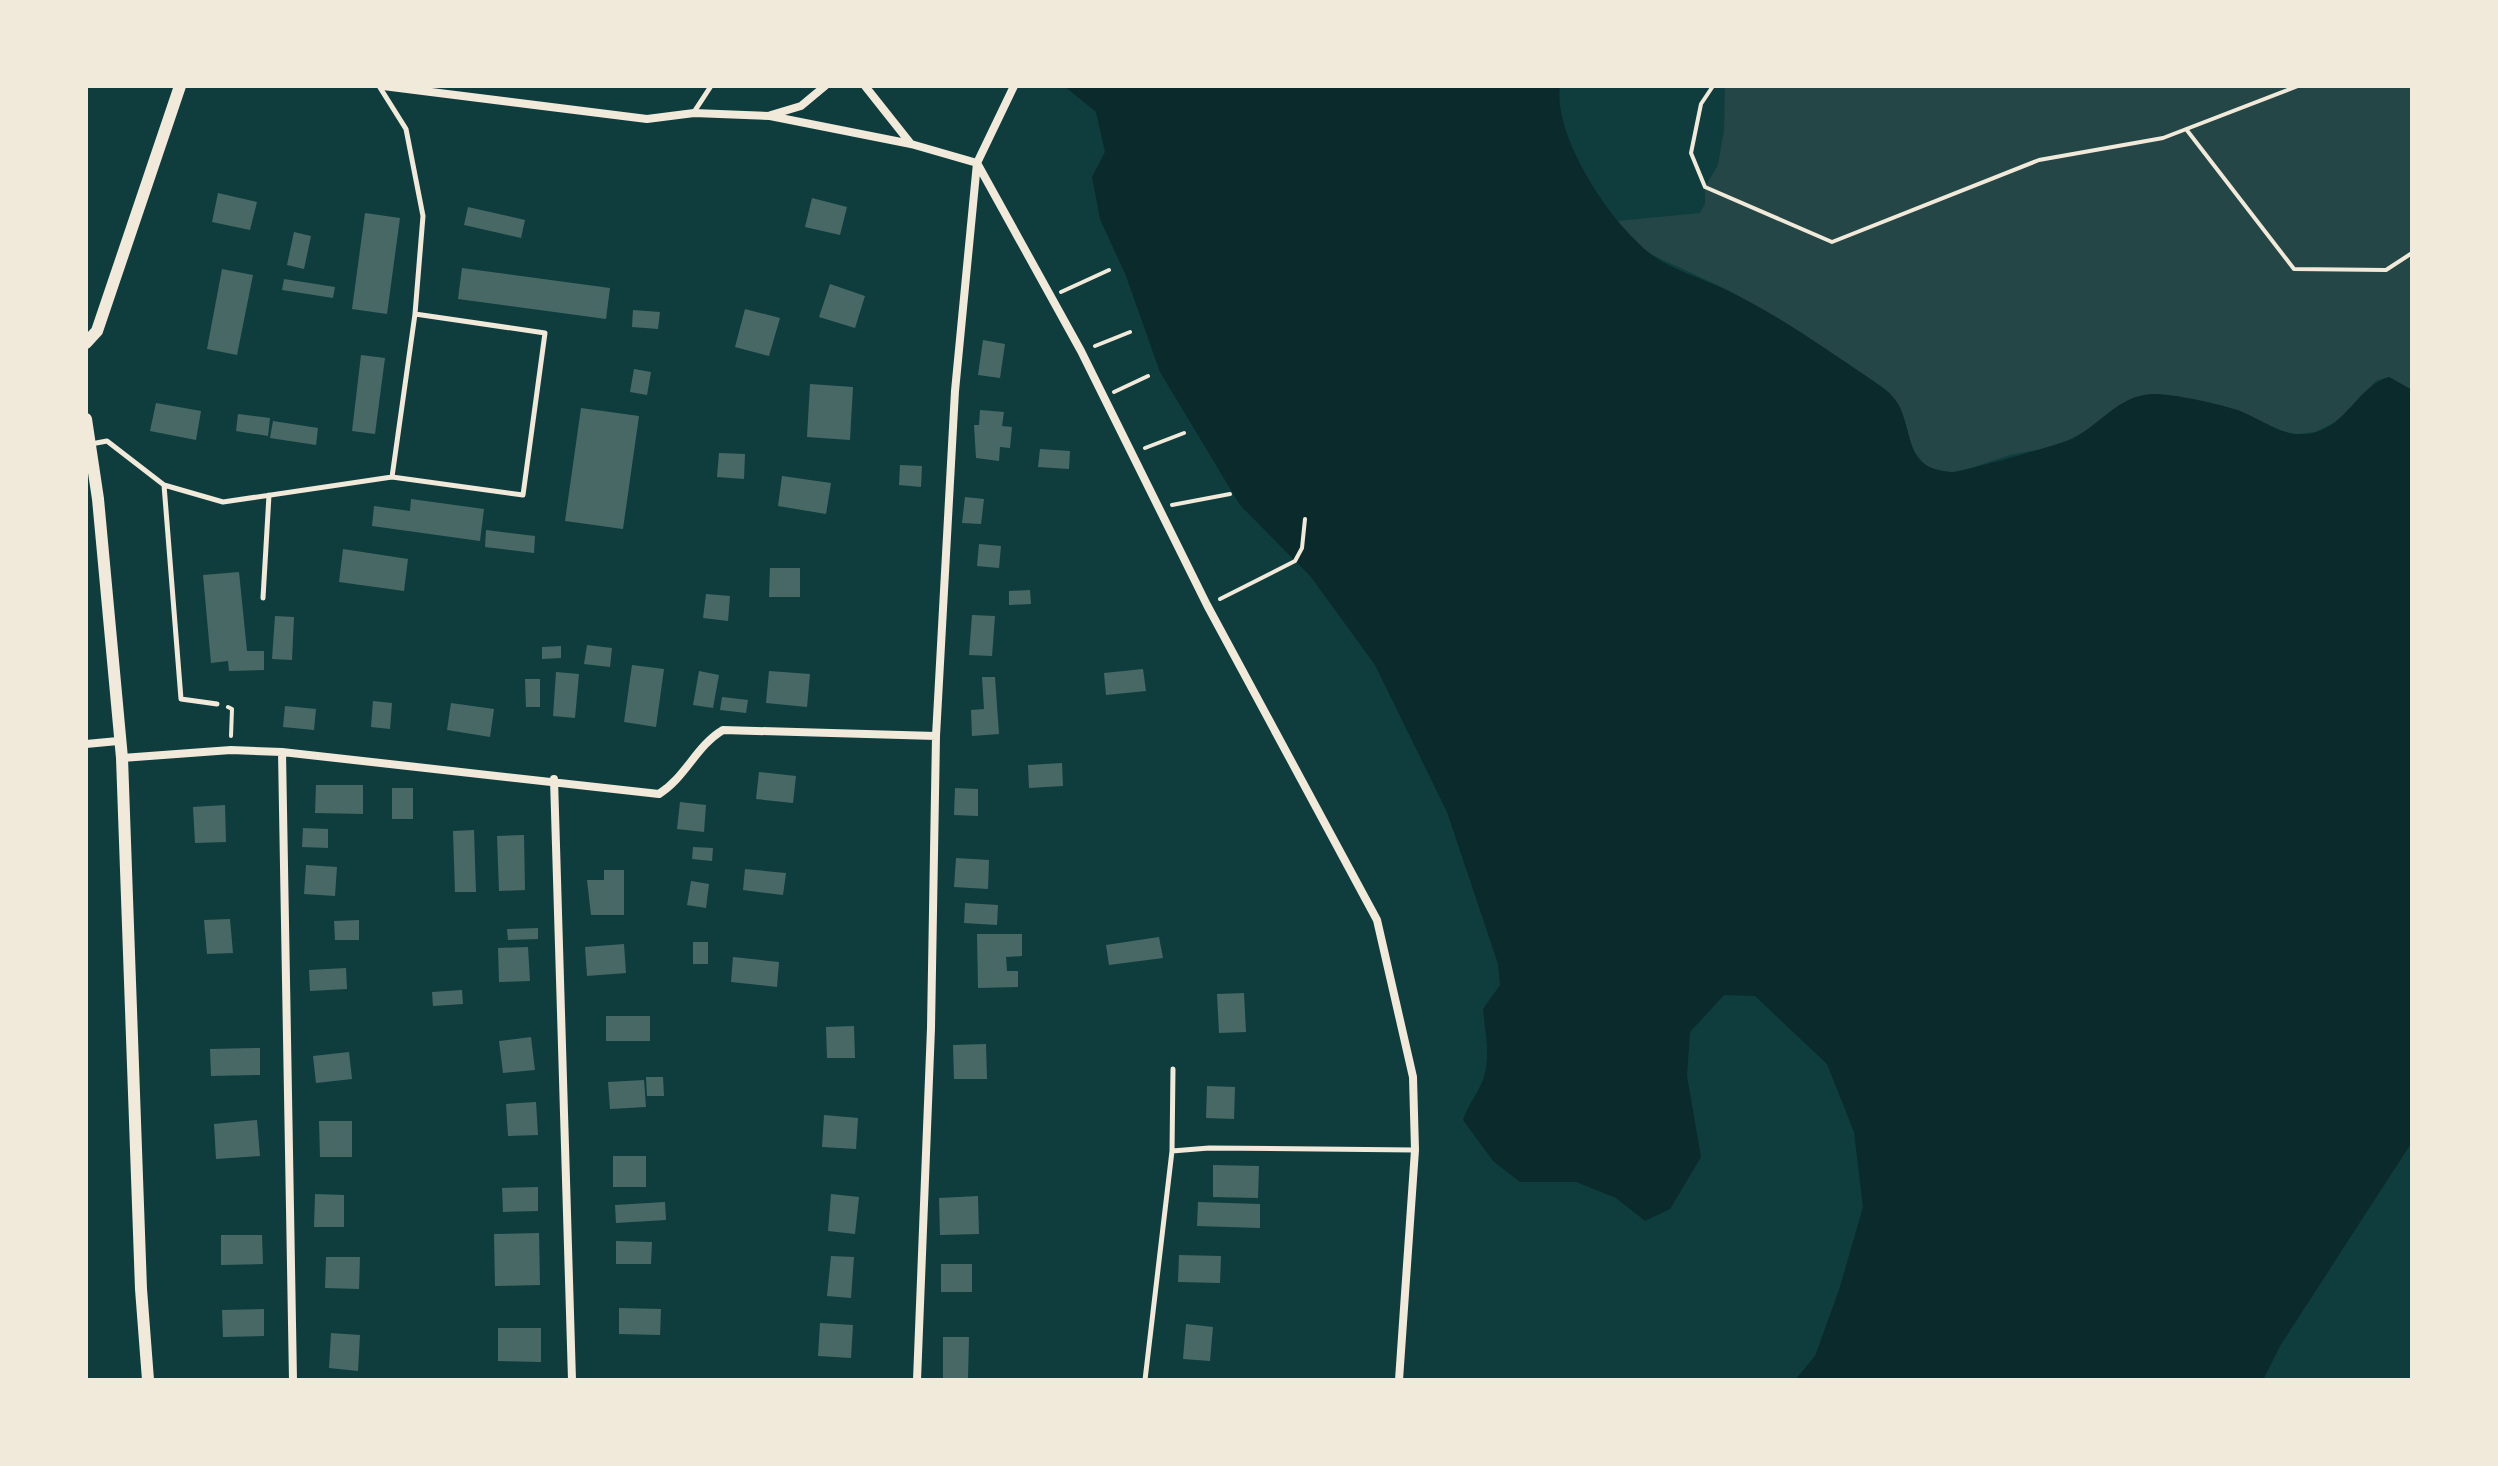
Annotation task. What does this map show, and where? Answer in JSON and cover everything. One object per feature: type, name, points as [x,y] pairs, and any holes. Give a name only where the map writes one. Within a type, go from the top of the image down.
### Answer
[{"type":"street","points":[[86,343],[97,331],[180,86]]},
{"type":"street","points":[[381,86],[647,119],[694,113],[770,116],[911,144],[977,163],[1105,396],[1207,605],[1377,920],[1413,1077],[1415,1150],[1399,1380]]},
{"type":"street","points":[[770,116],[801,106],[825,86]]},
{"type":"street","points":[[865,86],[911,144]]},
{"type":"street","points":[[917,1380],[931,1028],[936,736],[955,391],[977,163],[1014,86]]},
{"type":"street","points":[[86,419],[122,758],[141,1289],[148,1380]]},
{"type":"street","points":[[122,758],[231,750],[282,752],[554,779],[659,794],[676,783],[707,739],[723,730],[936,736]]},
{"type":"street","points":[[86,744],[118,741]]},
{"type":"street","points":[[282,752],[293,1380]]},
{"type":"street","points":[[554,779],[572,1380]]},
{"type":"lane","points":[[381,86],[406,129],[423,216],[415,314],[392,477]]},
{"type":"lane","points":[[694,113],[711,86]]},
{"type":"lane","points":[[91,444],[107,441],[164,485],[223,502],[392,477],[523,495],[545,333],[415,314]]},
{"type":"lane","points":[[164,485],[181,699],[217,704]]},
{"type":"lane","points":[[263,598],[269,495]]},
{"type":"lane","points":[[1145,1380],[1172,1151],[1173,1069]]},
{"type":"lane","points":[[1172,1151],[1209,1148],[1415,1150]]},
{"type":"path","points":[[1713,86],[1701,104],[1691,153],[1705,187],[1832,242],[2039,160],[2163,138],[2298,86]]},
{"type":"path","points":[[2186,129],[2294,269],[2386,270],[2412,253]]},
{"type":"path","points":[[1053,298],[1079,281],[1109,270]]},
{"type":"path","points":[[1081,351],[1130,332]]},
{"type":"path","points":[[1105,396],[1148,376]]},
{"type":"path","points":[[1131,453],[1184,433]]},
{"type":"path","points":[[1157,507],[1230,494]]},
{"type":"path","points":[[1207,605],[1295,561],[1302,548],[1305,519]]},
{"type":"path","points":[[217,704],[232,709],[231,750]]},
{"type":"shaded area","points":[[1064,86],[1560,86],[1560,106],[1574,152],[1601,198],[1632,237],[1665,263],[1747,300],[1784,322],[1880,386],[1899,405],[1914,452],[1937,470],[1959,471],[2067,441],[2119,405],[2151,394],[2209,402],[2240,411],[2275,428],[2303,434],[2325,429],[2369,388],[2389,377],[2412,390],[2412,1142],[2280,1346],[2263,1380],[1795,1380],[1815,1356],[1839,1290],[1863,1207],[1854,1132],[1827,1064],[1755,996],[1724,995],[1690,1032],[1687,1076],[1701,1157],[1670,1209],[1645,1221],[1616,1198],[1576,1182],[1520,1182],[1493,1161],[1463,1120],[1485,1071],[1487,1044],[1483,1009],[1500,985],[1498,964],[1447,812],[1375,665],[1311,577],[1240,505],[1160,372],[1126,276],[1100,219],[1092,177],[1105,152],[1096,112]]},
{"type":"shaded area","points":[[1725,86],[2412,86],[2412,390],[2389,377],[2376,381],[2340,420],[2315,432],[2290,435],[2238,410],[2152,394],[2058,446],[2010,455],[1955,473],[1928,468],[1910,447],[1901,409],[1889,392],[1803,334],[1730,291],[1648,253],[1617,221],[1700,213],[1705,204],[1705,187],[1718,165],[1724,130]]},
{"type":"building","points":[[218,193],[257,202],[250,230],[212,222]]},
{"type":"building","points":[[812,198],[847,207],[840,235],[805,227]]},
{"type":"building","points":[[468,207],[525,220],[521,238],[464,225]]},
{"type":"building","points":[[365,213],[400,218],[387,314],[352,309]]},
{"type":"building","points":[[294,232],[311,236],[304,269],[287,265]]},
{"type":"building","points":[[462,268],[610,288],[606,319],[458,299]]},
{"type":"building","points":[[222,269],[253,275],[237,355],[207,349]]},
{"type":"building","points":[[284,279],[335,287],[333,298],[282,290]]},
{"type":"building","points":[[830,284],[865,296],[855,328],[819,317]]},
{"type":"building","points":[[745,309],[780,318],[769,356],[735,347]]},
{"type":"building","points":[[633,310],[660,312],[658,329],[632,327]]},
{"type":"building","points":[[983,340],[1005,344],[1000,378],[978,375]]},
{"type":"building","points":[[361,355],[385,358],[375,434],[352,431]]},
{"type":"building","points":[[634,369],[651,372],[647,395],[630,392]]},
{"type":"building","points":[[810,384],[853,387],[850,440],[807,437]]},
{"type":"building","points":[[156,403],[201,411],[196,440],[150,431]]},
{"type":"building","points":[[581,408],[639,416],[623,529],[565,521]]},
{"type":"building","points":[[980,410],[1004,412],[1002,426],[1012,427],[1010,448],[1000,447],[999,461],[976,458],[974,425],[979,425]]},
{"type":"building","points":[[238,414],[270,418],[268,436],[236,431]]},
{"type":"building","points":[[273,421],[318,428],[316,445],[270,438]]},
{"type":"building","points":[[1040,449],[1070,451],[1069,469],[1038,467]]},
{"type":"building","points":[[719,453],[745,454],[744,479],[717,477]]},
{"type":"building","points":[[900,465],[922,466],[921,487],[899,485]]},
{"type":"building","points":[[782,476],[831,483],[826,514],[778,506]]},
{"type":"building","points":[[965,497],[984,499],[981,524],[962,523]]},
{"type":"building","points":[[411,499],[484,509],[480,541],[372,526],[374,506],[410,511]]},
{"type":"building","points":[[486,530],[535,536],[534,553],[485,547]]},
{"type":"building","points":[[979,544],[1001,546],[999,568],[977,566]]},
{"type":"building","points":[[343,549],[408,559],[404,591],[339,582]]},
{"type":"building","points":[[770,568],[800,568],[800,597],[769,597]]},
{"type":"building","points":[[239,572],[247,651],[264,651],[264,670],[229,671],[228,661],[211,663],[203,575]]},
{"type":"building","points":[[1030,590],[1031,604],[1009,605],[1009,591]]},
{"type":"building","points":[[706,594],[730,596],[728,621],[703,618]]},
{"type":"building","points":[[972,615],[995,616],[992,656],[969,655]]},
{"type":"building","points":[[275,616],[294,617],[292,660],[272,659]]},
{"type":"building","points":[[587,645],[612,648],[610,667],[584,664]]},
{"type":"building","points":[[561,646],[561,658],[542,659],[542,647]]},
{"type":"building","points":[[632,665],[664,669],[656,727],[624,722]]},
{"type":"building","points":[[1143,669],[1146,691],[1106,695],[1104,673]]},
{"type":"building","points":[[699,671],[719,675],[713,708],[693,705]]},
{"type":"building","points":[[769,671],[810,674],[807,707],[766,703]]},
{"type":"building","points":[[556,672],[579,674],[575,718],[553,716]]},
{"type":"building","points":[[982,677],[995,677],[999,734],[972,736],[971,710],[984,709]]},
{"type":"building","points":[[525,679],[540,679],[540,707],[526,707]]},
{"type":"building","points":[[722,697],[748,700],[746,713],[720,710]]},
{"type":"building","points":[[373,701],[392,703],[390,729],[371,727]]},
{"type":"building","points":[[451,703],[494,709],[490,737],[447,730]]},
{"type":"building","points":[[285,706],[316,709],[314,730],[283,727]]},
{"type":"building","points":[[1062,763],[1063,786],[1029,788],[1028,765]]},
{"type":"building","points":[[759,772],[796,776],[793,803],[756,799]]},
{"type":"building","points":[[316,785],[363,785],[363,814],[315,813]]},
{"type":"building","points":[[392,788],[413,788],[413,819],[392,819]]},
{"type":"building","points":[[955,788],[978,789],[978,816],[954,815]]},
{"type":"building","points":[[680,802],[706,805],[704,832],[677,829]]},
{"type":"building","points":[[225,805],[226,842],[195,843],[193,807]]},
{"type":"building","points":[[303,828],[328,829],[328,848],[302,847]]},
{"type":"building","points":[[474,830],[476,892],[455,892],[453,831]]},
{"type":"building","points":[[524,835],[525,890],[499,891],[497,836]]},
{"type":"building","points":[[693,847],[713,848],[712,861],[692,859]]},
{"type":"building","points":[[956,858],[989,860],[988,889],[954,887]]},
{"type":"building","points":[[306,865],[337,867],[335,896],[304,894]]},
{"type":"building","points":[[745,869],[786,873],[783,895],[743,890]]},
{"type":"building","points":[[604,870],[624,870],[624,915],[591,915],[587,880],[604,880]]},
{"type":"building","points":[[691,881],[709,884],[706,908],[687,905]]},
{"type":"building","points":[[965,903],[998,905],[997,925],[964,923]]},
{"type":"building","points":[[230,919],[233,953],[207,954],[204,920]]},
{"type":"building","points":[[359,920],[359,940],[335,940],[334,921]]},
{"type":"building","points":[[538,928],[538,939],[508,940],[507,929]]},
{"type":"building","points":[[977,934],[1022,934],[1022,956],[1006,957],[1007,971],[1018,971],[1018,987],[978,988]]},
{"type":"building","points":[[1159,937],[1163,958],[1109,965],[1106,945]]},
{"type":"building","points":[[693,942],[708,942],[708,964],[693,964]]},
{"type":"building","points":[[624,944],[626,973],[587,976],[585,947]]},
{"type":"building","points":[[528,947],[530,981],[499,982],[498,948]]},
{"type":"building","points":[[733,957],[779,962],[777,987],[731,982]]},
{"type":"building","points":[[346,968],[347,989],[310,991],[309,970]]},
{"type":"building","points":[[462,990],[463,1004],[433,1006],[432,992]]},
{"type":"building","points":[[1244,993],[1246,1032],[1219,1033],[1217,994]]},
{"type":"building","points":[[606,1016],[650,1016],[650,1041],[606,1041]]},
{"type":"building","points":[[854,1026],[855,1058],[827,1058],[826,1027]]},
{"type":"building","points":[[531,1037],[535,1070],[503,1073],[499,1041]]},
{"type":"building","points":[[986,1044],[987,1079],[954,1079],[953,1045]]},
{"type":"building","points":[[260,1048],[260,1075],[211,1076],[210,1049]]},
{"type":"building","points":[[349,1052],[352,1079],[316,1083],[313,1056]]},
{"type":"building","points":[[646,1077],[663,1077],[664,1096],[647,1096]]},
{"type":"building","points":[[644,1080],[646,1107],[610,1109],[608,1082]]},
{"type":"building","points":[[1207,1086],[1235,1087],[1234,1119],[1206,1118]]},
{"type":"building","points":[[536,1102],[538,1135],[508,1136],[506,1104]]},
{"type":"building","points":[[824,1115],[858,1118],[856,1149],[822,1147]]},
{"type":"building","points":[[257,1120],[260,1156],[216,1159],[214,1124]]},
{"type":"building","points":[[319,1121],[352,1121],[352,1157],[320,1157]]},
{"type":"building","points":[[613,1156],[646,1156],[646,1187],[613,1187]]},
{"type":"building","points":[[1213,1165],[1259,1166],[1258,1198],[1213,1197]]},
{"type":"building","points":[[538,1187],[538,1211],[503,1212],[502,1188]]},
{"type":"building","points":[[315,1194],[344,1195],[344,1227],[314,1227]]},
{"type":"building","points":[[831,1194],[859,1197],[855,1234],[828,1231]]},
{"type":"building","points":[[978,1196],[979,1234],[940,1235],[939,1198]]},
{"type":"building","points":[[665,1202],[666,1220],[616,1223],[615,1205]]},
{"type":"building","points":[[1198,1202],[1260,1204],[1260,1228],[1197,1226]]},
{"type":"building","points":[[539,1233],[540,1285],[495,1286],[494,1234]]},
{"type":"building","points":[[221,1235],[262,1235],[263,1264],[221,1265]]},
{"type":"building","points":[[616,1241],[652,1242],[651,1264],[616,1264]]},
{"type":"building","points":[[1179,1255],[1221,1256],[1220,1283],[1178,1282]]},
{"type":"building","points":[[831,1256],[854,1257],[851,1298],[827,1296]]},
{"type":"building","points":[[326,1257],[360,1257],[359,1289],[325,1288]]},
{"type":"building","points":[[941,1264],[972,1264],[972,1292],[941,1292]]},
{"type":"building","points":[[619,1308],[661,1309],[660,1335],[619,1334]]},
{"type":"building","points":[[264,1309],[264,1336],[223,1337],[222,1310]]},
{"type":"building","points":[[820,1323],[853,1325],[851,1358],[818,1356]]},
{"type":"building","points":[[1186,1324],[1213,1327],[1210,1361],[1183,1359]]},
{"type":"building","points":[[498,1328],[541,1328],[541,1362],[498,1361]]},
{"type":"building","points":[[331,1333],[360,1335],[358,1371],[329,1368]]},
{"type":"building","points":[[943,1337],[969,1337],[968,1378],[943,1378]]}]
